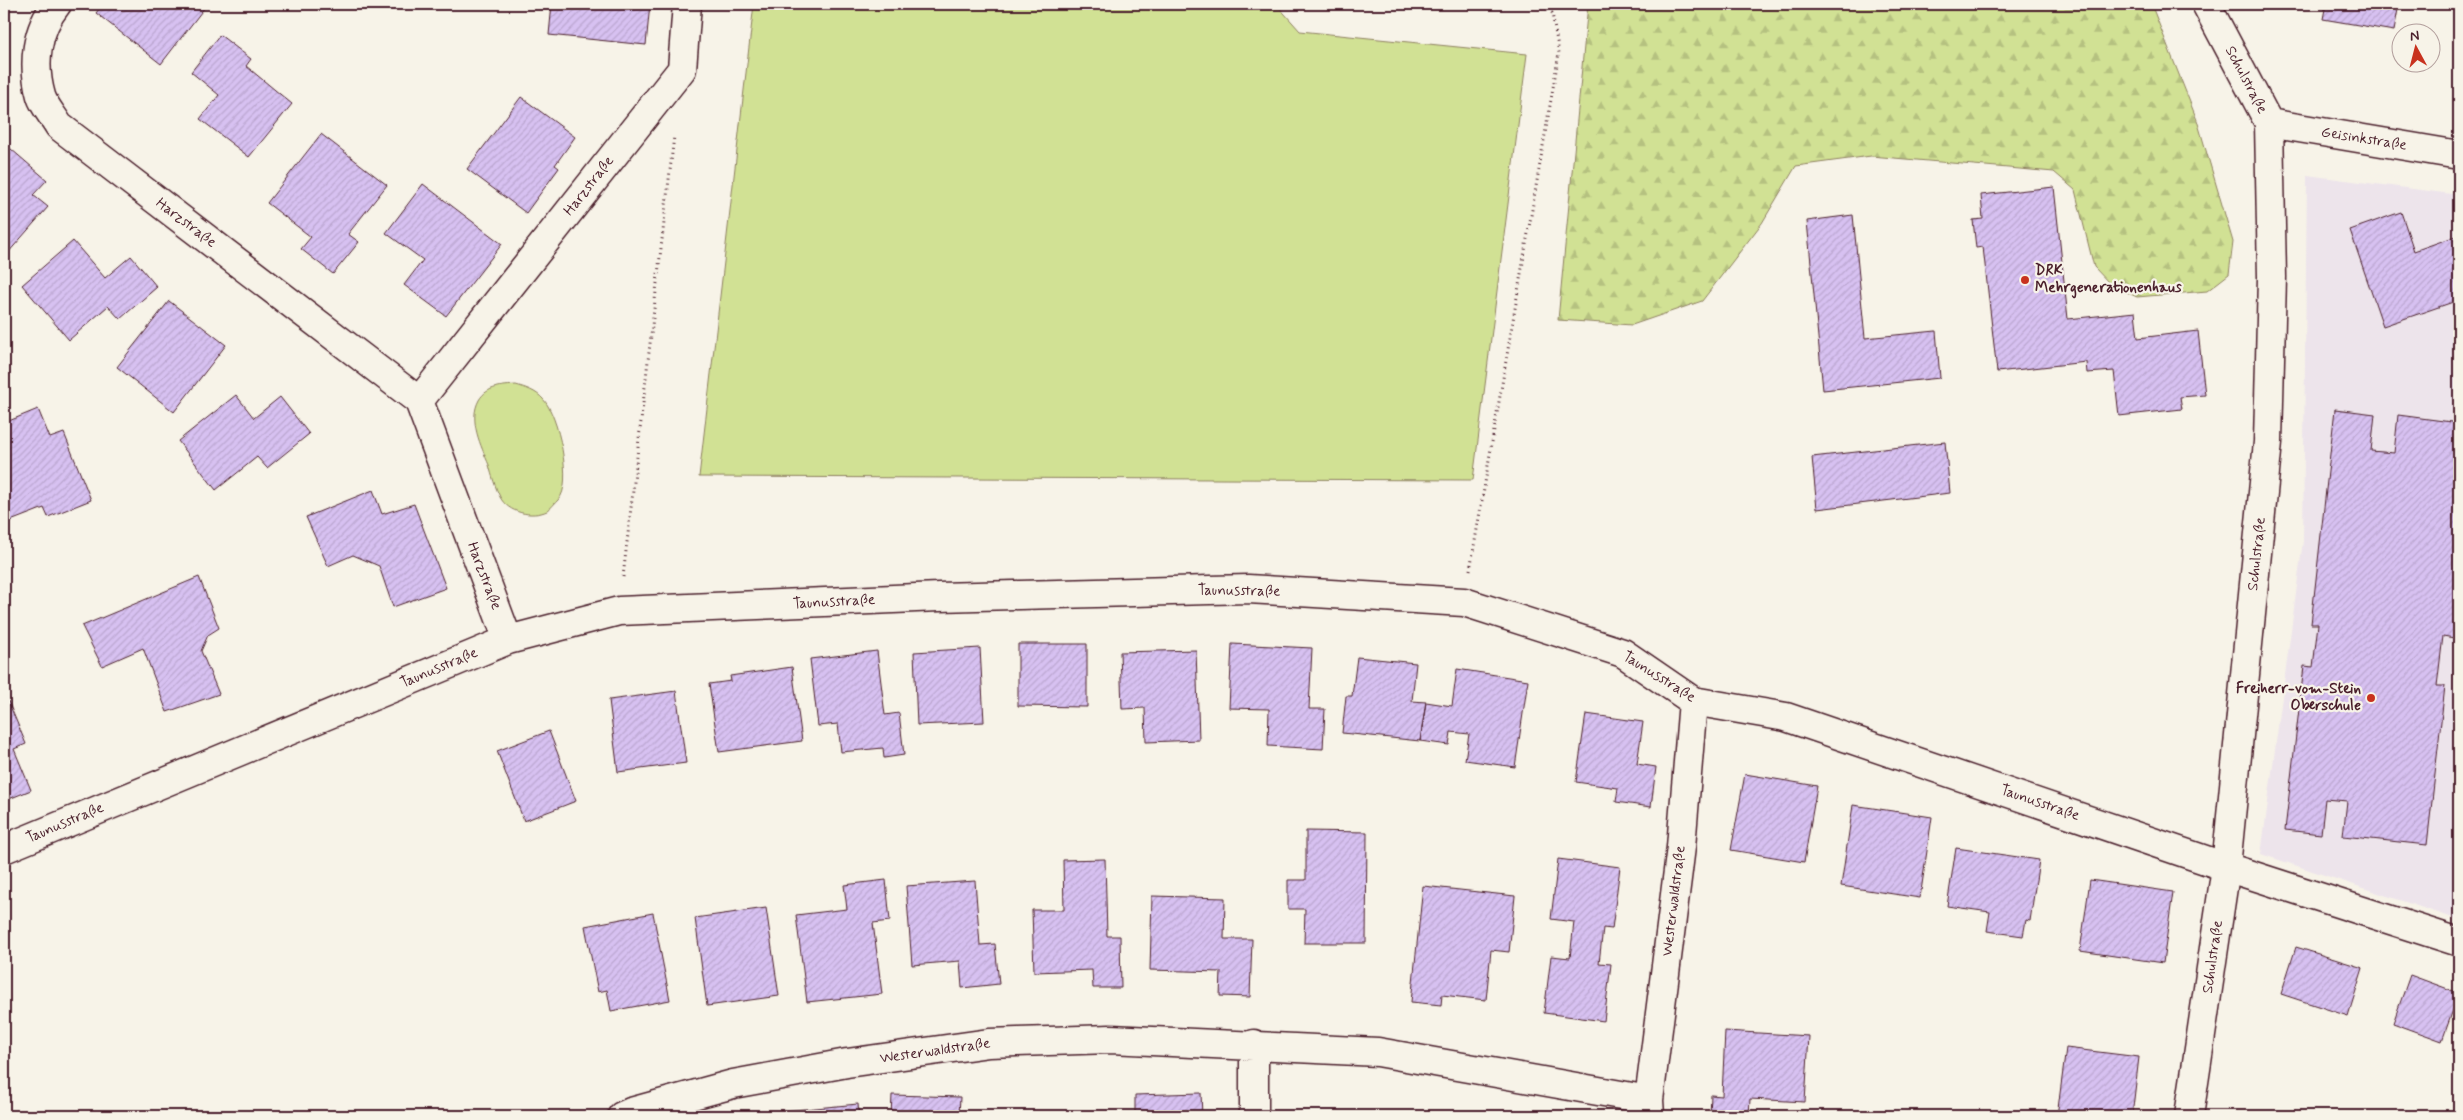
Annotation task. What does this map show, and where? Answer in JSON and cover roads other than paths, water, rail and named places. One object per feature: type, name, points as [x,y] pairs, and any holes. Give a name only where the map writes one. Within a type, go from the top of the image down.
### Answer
[{"type":"street","name":"Harzstraße","points":[[56,4],[46,17],[36,54],[42,97],[59,126],[419,401],[508,640]]},
{"type":"street","name":"Harzstraße","points":[[419,401],[682,69],[687,4]]},
{"type":"street","name":"Schulstraße","points":[[2189,1116],[2226,867],[2268,442],[2272,277],[2268,123],[2206,4]]},
{"type":"street","name":"Geisinkstraße","points":[[2268,123],[2459,155]]},
{"type":"street","name":"Taunusstraße","points":[[4,848],[508,640],[619,611],[939,597],[1248,590],[1464,602],[1623,653],[1693,701],[1786,717],[2226,867],[2459,942]]},
{"type":"street","name":"Westerwaldstraße","points":[[622,1116],[733,1084],[846,1063],[989,1043],[1111,1039],[1254,1044],[1378,1052],[1650,1108],[1681,847],[1693,701]]},
{"type":"street","points":[[1254,1044],[1254,1116]]},
{"type":"place","name":"DRK Mehrgenerationenhaus","points":[[2025,280]]},
{"type":"place","name":"Freiherr-vom-Stein Oberschule","points":[[2371,698]]}]
